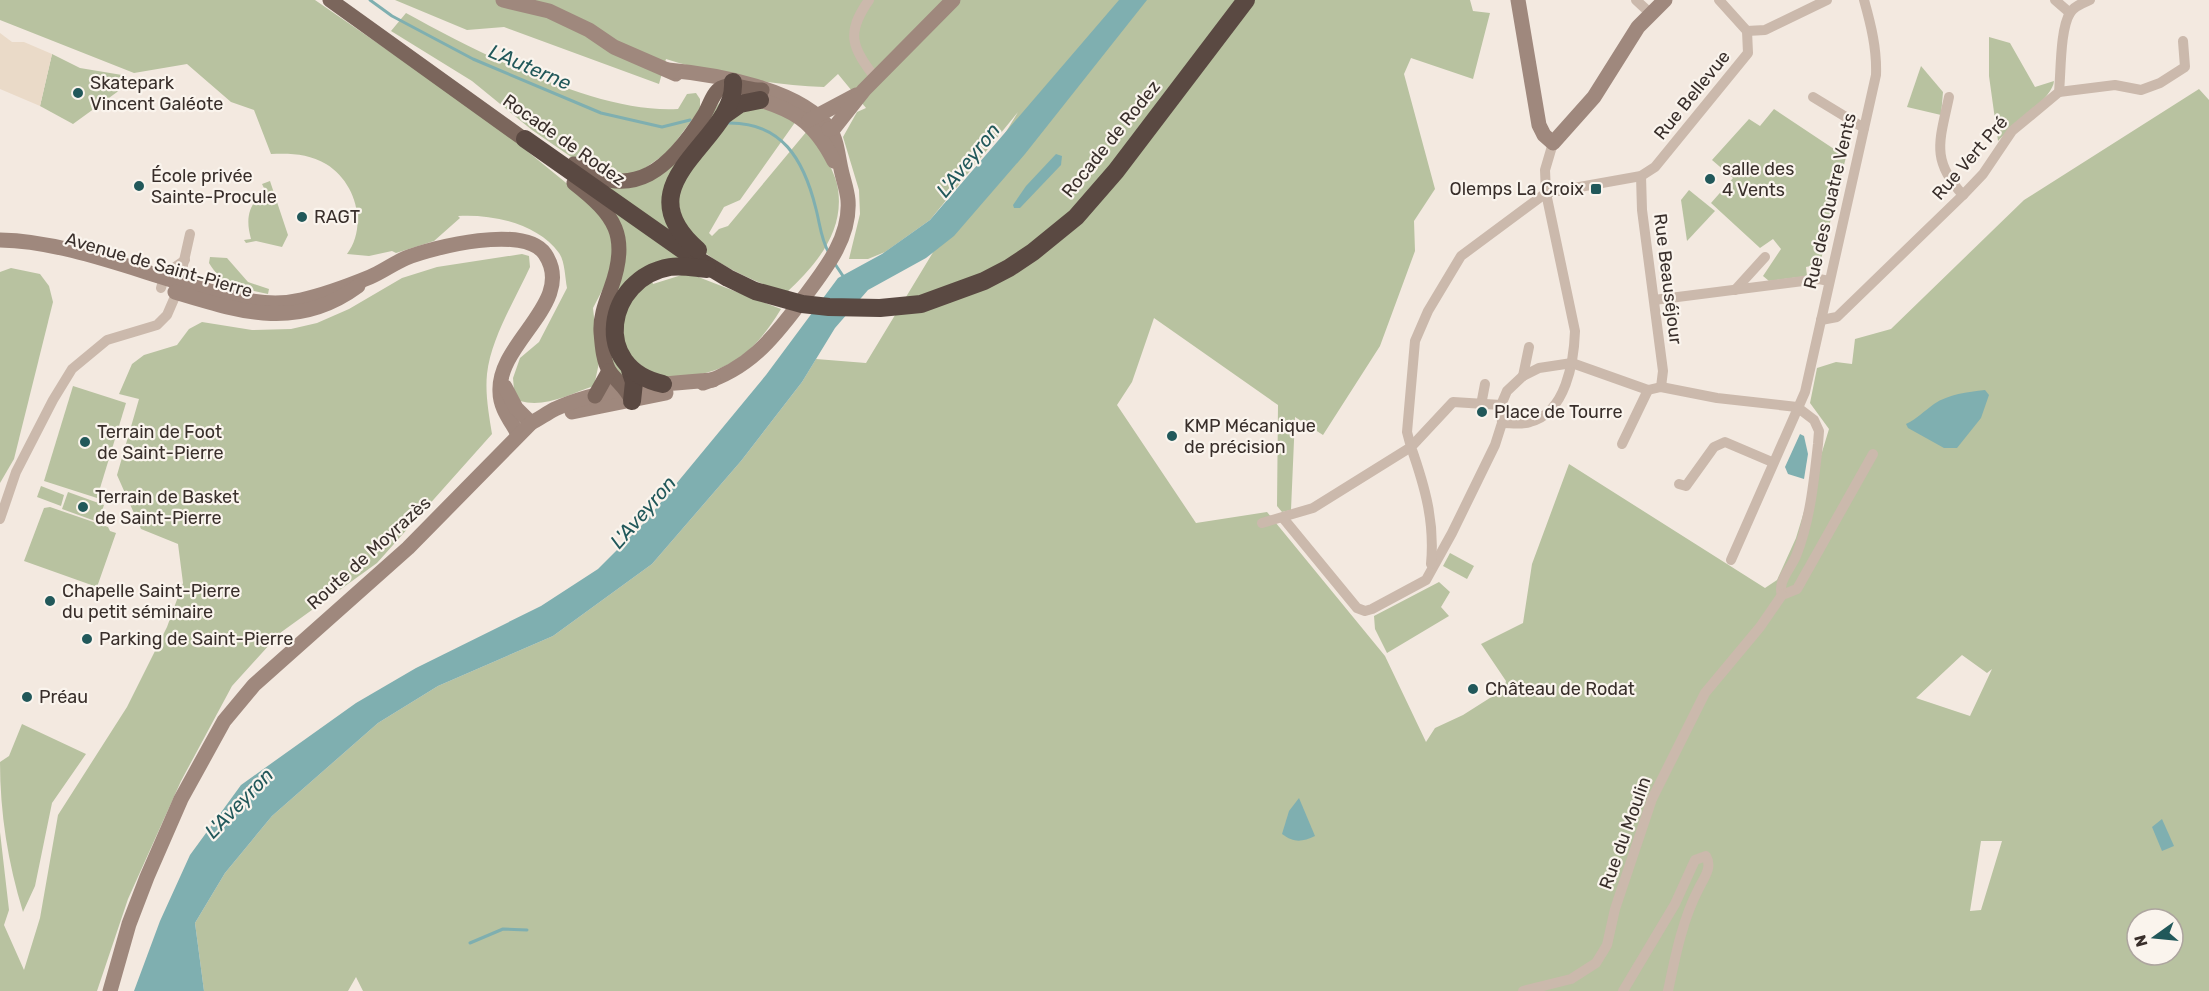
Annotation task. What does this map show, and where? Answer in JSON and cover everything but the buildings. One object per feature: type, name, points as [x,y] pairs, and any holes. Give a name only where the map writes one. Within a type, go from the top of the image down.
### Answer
[{"type":"highway","name":"Rocade de Rodez","points":[[941,295],[1001,263],[1059,220],[1094,183],[1234,0]]},
{"type":"highway","name":"Rocade de Rodez","points":[[525,139],[713,270],[756,291],[782,299],[854,309],[907,305],[941,295],[1009,268],[1033,252],[1076,217],[1116,171],[1246,0]]},
{"type":"highway","points":[[720,119],[730,88]]},
{"type":"highway","points":[[756,291],[683,237],[673,212],[672,191],[678,176],[720,119],[740,104],[761,95]]},
{"type":"highway","points":[[663,384],[648,381],[622,362],[614,329],[624,298],[644,279],[669,267],[713,270]]},
{"type":"highway","points":[[630,370],[631,393]]},
{"type":"main road","name":"Rocade de Rodez","points":[[330,0],[525,139]]},
{"type":"main road","points":[[456,90],[469,89],[586,172],[606,180],[625,182],[646,177],[672,158],[730,88]]},
{"type":"main road","points":[[525,139],[549,164],[606,210],[617,229],[619,264],[602,315],[601,330],[609,371],[631,393]]},
{"type":"main road","points":[[595,396],[609,371]]},
{"type":"street","points":[[503,0],[549,11],[633,57],[668,70],[694,72],[730,88],[761,95],[830,129],[848,196],[848,218],[833,256],[822,274],[763,350],[743,366],[713,380],[631,393]]},
{"type":"street","points":[[869,0],[857,18],[853,35],[857,51],[876,79]]},
{"type":"street","points":[[830,129],[834,128],[864,90],[953,0]]},
{"type":"street","points":[[1518,0],[1539,125],[1553,143]]},
{"type":"street","points":[[1636,0],[1650,13]]},
{"type":"street","points":[[1502,423],[1531,422],[1548,412],[1558,400],[1572,363],[1575,331],[1546,193],[1545,170],[1553,143],[1594,97],[1627,41],[1650,13],[1665,0]]},
{"type":"street","points":[[1719,0],[1747,31],[1765,30],[1827,0]]},
{"type":"street","name":"Rue des Quatre Vents","points":[[1731,560],[1772,462],[1800,408],[1821,320],[1874,84],[1876,56],[1863,0]]},
{"type":"street","points":[[2055,0],[2070,13]]},
{"type":"street","points":[[2090,0],[2070,13],[2065,34],[2059,92],[2115,85],[2141,90],[2160,83],[2185,67],[2183,41]]},
{"type":"street","name":"Rue Bellevue","points":[[1641,176],[1655,167],[1748,53],[1747,31]]},
{"type":"street","points":[[812,119],[864,90]]},
{"type":"street","name":"Rue Vert Pré","points":[[1821,320],[1837,316],[1983,174],[2012,131],[2059,92]]},
{"type":"street","points":[[1813,97],[1864,128]]},
{"type":"street","points":[[1949,97],[1939,145],[1940,161],[1949,180],[1963,195]]},
{"type":"street","points":[[812,119],[843,176]]},
{"type":"street","points":[[1431,567],[1434,536],[1431,510],[1407,432],[1415,341],[1450,270],[1461,256],[1546,193],[1641,176]]},
{"type":"street","name":"Rue Beauséjour","points":[[1641,176],[1663,371],[1661,387]]},
{"type":"street","points":[[0,519],[16,472],[53,400],[72,369],[107,340],[157,325],[167,315],[178,287],[190,234]]},
{"type":"street","name":"Avenue de Saint-Pierre","points":[[0,248],[39,252],[178,287],[244,300],[282,303],[319,296],[370,277],[406,258],[435,249],[496,239],[519,239],[534,244],[544,252],[550,263],[553,286],[546,303],[517,344],[503,375],[500,392],[506,414],[518,434]]},
{"type":"street","name":"Avenue de Saint-Pierre","points":[[0,240],[29,242],[75,252],[162,283]]},
{"type":"street","points":[[1735,290],[1766,257]]},
{"type":"street","points":[[162,283],[165,274],[185,260]]},
{"type":"street","points":[[1654,300],[1819,279],[1829,281]]},
{"type":"street","points":[[1522,376],[1529,347]]},
{"type":"street","points":[[1283,518],[1357,608],[1365,611],[1426,580],[1495,445],[1502,423],[1501,405],[1507,391],[1522,376],[1539,368],[1572,363],[1648,390],[1661,387],[1717,398],[1800,408],[1814,420],[1819,431],[1806,526],[1796,556],[1782,583],[1782,595],[1797,589],[1873,454]]},
{"type":"street","points":[[503,375],[506,391],[516,408],[537,420],[663,384],[713,380]]},
{"type":"street","points":[[1481,405],[1485,384]]},
{"type":"street","points":[[1622,444],[1648,390]]},
{"type":"street","name":"Route de Moyrazès","points":[[110,991],[129,924],[180,799],[224,721],[254,684],[285,654],[369,585],[408,549],[518,434],[554,409],[595,396],[631,393]]},
{"type":"street","points":[[1263,523],[1283,518],[1330,499],[1412,447],[1453,402],[1501,405]]},
{"type":"street","points":[[1679,484],[1686,486],[1714,447],[1725,442],[1772,462]]},
{"type":"street","name":"Rue du Moulin","points":[[1523,991],[1571,979],[1596,963],[1607,945],[1615,909],[1653,800],[1705,693],[1760,627],[1782,595]]},
{"type":"street","points":[[1623,991],[1675,904],[1695,860],[1706,856],[1710,862],[1708,870],[1696,894],[1668,991]]},
{"type":"green space","points":[[0,0],[315,0],[489,120],[592,204],[613,236],[612,261],[605,285],[593,308],[599,363],[594,386],[539,403],[520,401],[514,390],[513,378],[520,358],[539,342],[567,288],[561,256],[539,234],[513,222],[485,217],[458,216],[460,218],[434,241],[396,253],[392,251],[369,256],[347,254],[357,231],[357,218],[356,205],[345,182],[326,164],[313,158],[293,154],[271,154],[254,110],[231,102],[187,64],[134,73],[0,20]]},
{"type":"green space","points":[[395,0],[1470,0],[1473,11],[1490,13],[1473,79],[1411,58],[1404,74],[1435,189],[1414,221],[1415,251],[1380,346],[1323,435],[1295,417],[1291,510],[1282,512],[1277,506],[1278,405],[1154,318],[1132,382],[1117,405],[1196,523],[1267,512],[1385,656],[1426,742],[1435,728],[1463,715],[1504,689],[1506,681],[1481,644],[1523,623],[1532,564],[1569,464],[1765,588],[1777,580],[1796,538],[1829,429],[1810,403],[1817,368],[1836,362],[1852,364],[1855,339],[1891,329],[2024,200],[2199,89],[2209,100],[2209,991],[363,991],[356,977],[348,991],[204,991],[195,923],[225,873],[272,816],[378,723],[438,686],[553,636],[652,564],[741,461],[802,382],[816,359],[866,363],[1018,112],[930,220],[885,252],[868,259],[849,259],[860,214],[859,190],[843,137],[857,112],[866,108],[838,74],[824,87],[804,86],[744,78],[666,59],[659,84],[504,27],[467,30]],"holes":[[[1962,655],[1987,673],[1992,669],[1970,716],[1916,698]],[[1981,841],[2002,841],[1981,910],[1970,911]]]},
{"type":"green space","points":[[406,13],[502,62],[575,91],[611,102],[646,108],[678,109],[687,94],[696,93],[700,99],[700,109],[668,152],[635,175],[612,177],[577,161],[532,130],[472,81],[391,31]]},
{"type":"green space","points":[[1989,37],[2010,43],[2035,87],[2054,81],[2052,88],[2040,104],[1998,141],[1989,76]]},
{"type":"green space","name":"Skatepark Vincent Galéote","points":[[52,54],[80,68],[122,75],[124,87],[73,124],[40,106]]},
{"type":"green space","points":[[1921,66],[1943,92],[1941,115],[1907,107]]},
{"type":"green space","points":[[727,95],[674,174],[678,238],[602,184],[621,186],[682,153]]},
{"type":"green space","points":[[740,106],[766,106],[796,121],[740,200],[724,207],[709,233],[712,236],[719,229],[728,226],[807,131],[828,163],[837,184],[839,201],[833,231],[818,258],[786,293],[731,269],[703,251],[686,232],[681,216],[676,190]]},
{"type":"green space","points":[[1774,109],[1846,157],[1820,264],[1806,267],[1807,276],[1769,281],[1763,276],[1781,249],[1773,239],[1760,248],[1711,203],[1733,178],[1712,160],[1749,119],[1760,126]]},
{"type":"green space","points":[[270,181],[288,235],[282,247],[256,241],[246,243],[244,240],[251,239],[248,224],[252,206],[265,190],[262,184]]},
{"type":"green space","points":[[1689,190],[1715,211],[1687,241],[1681,200]]},
{"type":"green space","points":[[607,207],[689,262],[668,264],[618,304],[629,381],[617,373],[609,355],[607,309],[620,276]]},
{"type":"green space","points":[[522,254],[529,256],[530,267],[504,319],[489,360],[487,397],[492,434],[377,563],[280,633],[232,686],[181,781],[128,899],[97,991],[0,991],[0,832],[9,910],[4,925],[24,970],[40,918],[58,815],[127,707],[167,627],[183,583],[178,544],[141,529],[117,475],[139,399],[119,394],[132,364],[144,355],[177,345],[189,329],[202,322],[252,330],[291,329],[317,323],[349,309],[402,278],[437,267]]},
{"type":"green space","points":[[210,257],[227,258],[248,282],[269,289],[268,294],[227,282],[214,271],[209,263]]},
{"type":"green space","points":[[11,268],[40,274],[49,286],[53,302],[14,459],[0,483],[0,272]]},
{"type":"green space","points":[[688,273],[781,309],[757,342],[731,363],[699,374],[658,379],[624,351],[626,310],[634,296],[651,278],[653,284]]},
{"type":"green space","name":"Terrain de Foot de Saint-Pierre","points":[[73,386],[126,403],[97,498],[44,481]]},
{"type":"green space","points":[[41,486],[64,495],[61,506],[37,497]]},
{"type":"green space","name":"Terrain de Basket de Saint-Pierre","points":[[68,492],[104,505],[98,522],[62,509]]},
{"type":"green space","points":[[50,507],[108,527],[110,531],[116,533],[97,587],[24,561],[44,508]]},
{"type":"green space","points":[[1450,553],[1474,566],[1467,579],[1443,566]]},
{"type":"green space","points":[[1439,582],[1450,592],[1441,607],[1449,616],[1387,653],[1375,629],[1374,616]]},
{"type":"green space","points":[[22,724],[86,754],[52,803],[35,886],[23,912],[6,838],[1,800],[0,762],[9,756]]},
{"type":"shaded area","points":[[0,33],[12,42],[24,42],[52,54],[40,106],[0,89]]},
{"type":"water","name":"L'Aveyron","points":[[1119,0],[1147,0],[1025,154],[954,236],[926,258],[868,290],[835,328],[802,382],[741,461],[652,564],[553,636],[438,686],[378,723],[272,816],[225,873],[195,923],[204,991],[134,991],[160,921],[190,855],[241,785],[356,703],[416,668],[541,606],[598,569],[643,524],[766,375],[838,278],[882,254],[930,220]]},
{"type":"water","points":[[1056,154],[1062,156],[1061,165],[1020,208],[1014,208],[1013,205],[1026,186]]},
{"type":"water","points":[[1985,390],[1989,395],[1981,418],[1957,448],[1944,448],[1908,428],[1906,424],[1946,398]]},
{"type":"water","points":[[1800,434],[1804,436],[1808,454],[1804,479],[1788,474],[1785,467]]},
{"type":"water","points":[[1299,798],[1315,836],[1298,841],[1282,834],[1289,811]]},
{"type":"water","points":[[2162,819],[2174,846],[2162,851],[2152,827]]},
{"type":"waterway","name":"L'Auterne","points":[[370,0],[392,16],[473,59],[601,113],[662,127],[690,120]]},
{"type":"waterway","name":"L'Auterne","points":[[726,123],[745,124],[762,129],[776,136],[788,147],[805,175],[822,237],[829,253]]},
{"type":"waterway","name":"L'Auterne","points":[[835,264],[845,279]]},
{"type":"waterway","points":[[470,943],[503,929],[527,930]]},
{"type":"place","name":"Skatepark Vincent Galéote","points":[[78,93]]},
{"type":"place","name":"salle des 4 Vents","points":[[1710,179]]},
{"type":"place","name":"École privée Sainte-Procule","points":[[139,186]]},
{"type":"place","name":"Olemps La Croix","points":[[1596,189]]},
{"type":"place","name":"RAGT","points":[[302,217]]},
{"type":"place","name":"Place de Tourre","points":[[1482,412]]},
{"type":"place","name":"KMP Mécanique de précision","points":[[1172,436]]},
{"type":"place","name":"Terrain de Foot de Saint-Pierre","points":[[85,442]]},
{"type":"place","name":"Terrain de Basket de Saint-Pierre","points":[[83,507]]},
{"type":"place","name":"Chapelle Saint-Pierre du petit séminaire","points":[[50,601]]},
{"type":"place","name":"Parking de Saint-Pierre","points":[[87,639]]},
{"type":"place","name":"Château de Rodat","points":[[1473,689]]},
{"type":"place","name":"Préau","points":[[27,697]]}]
